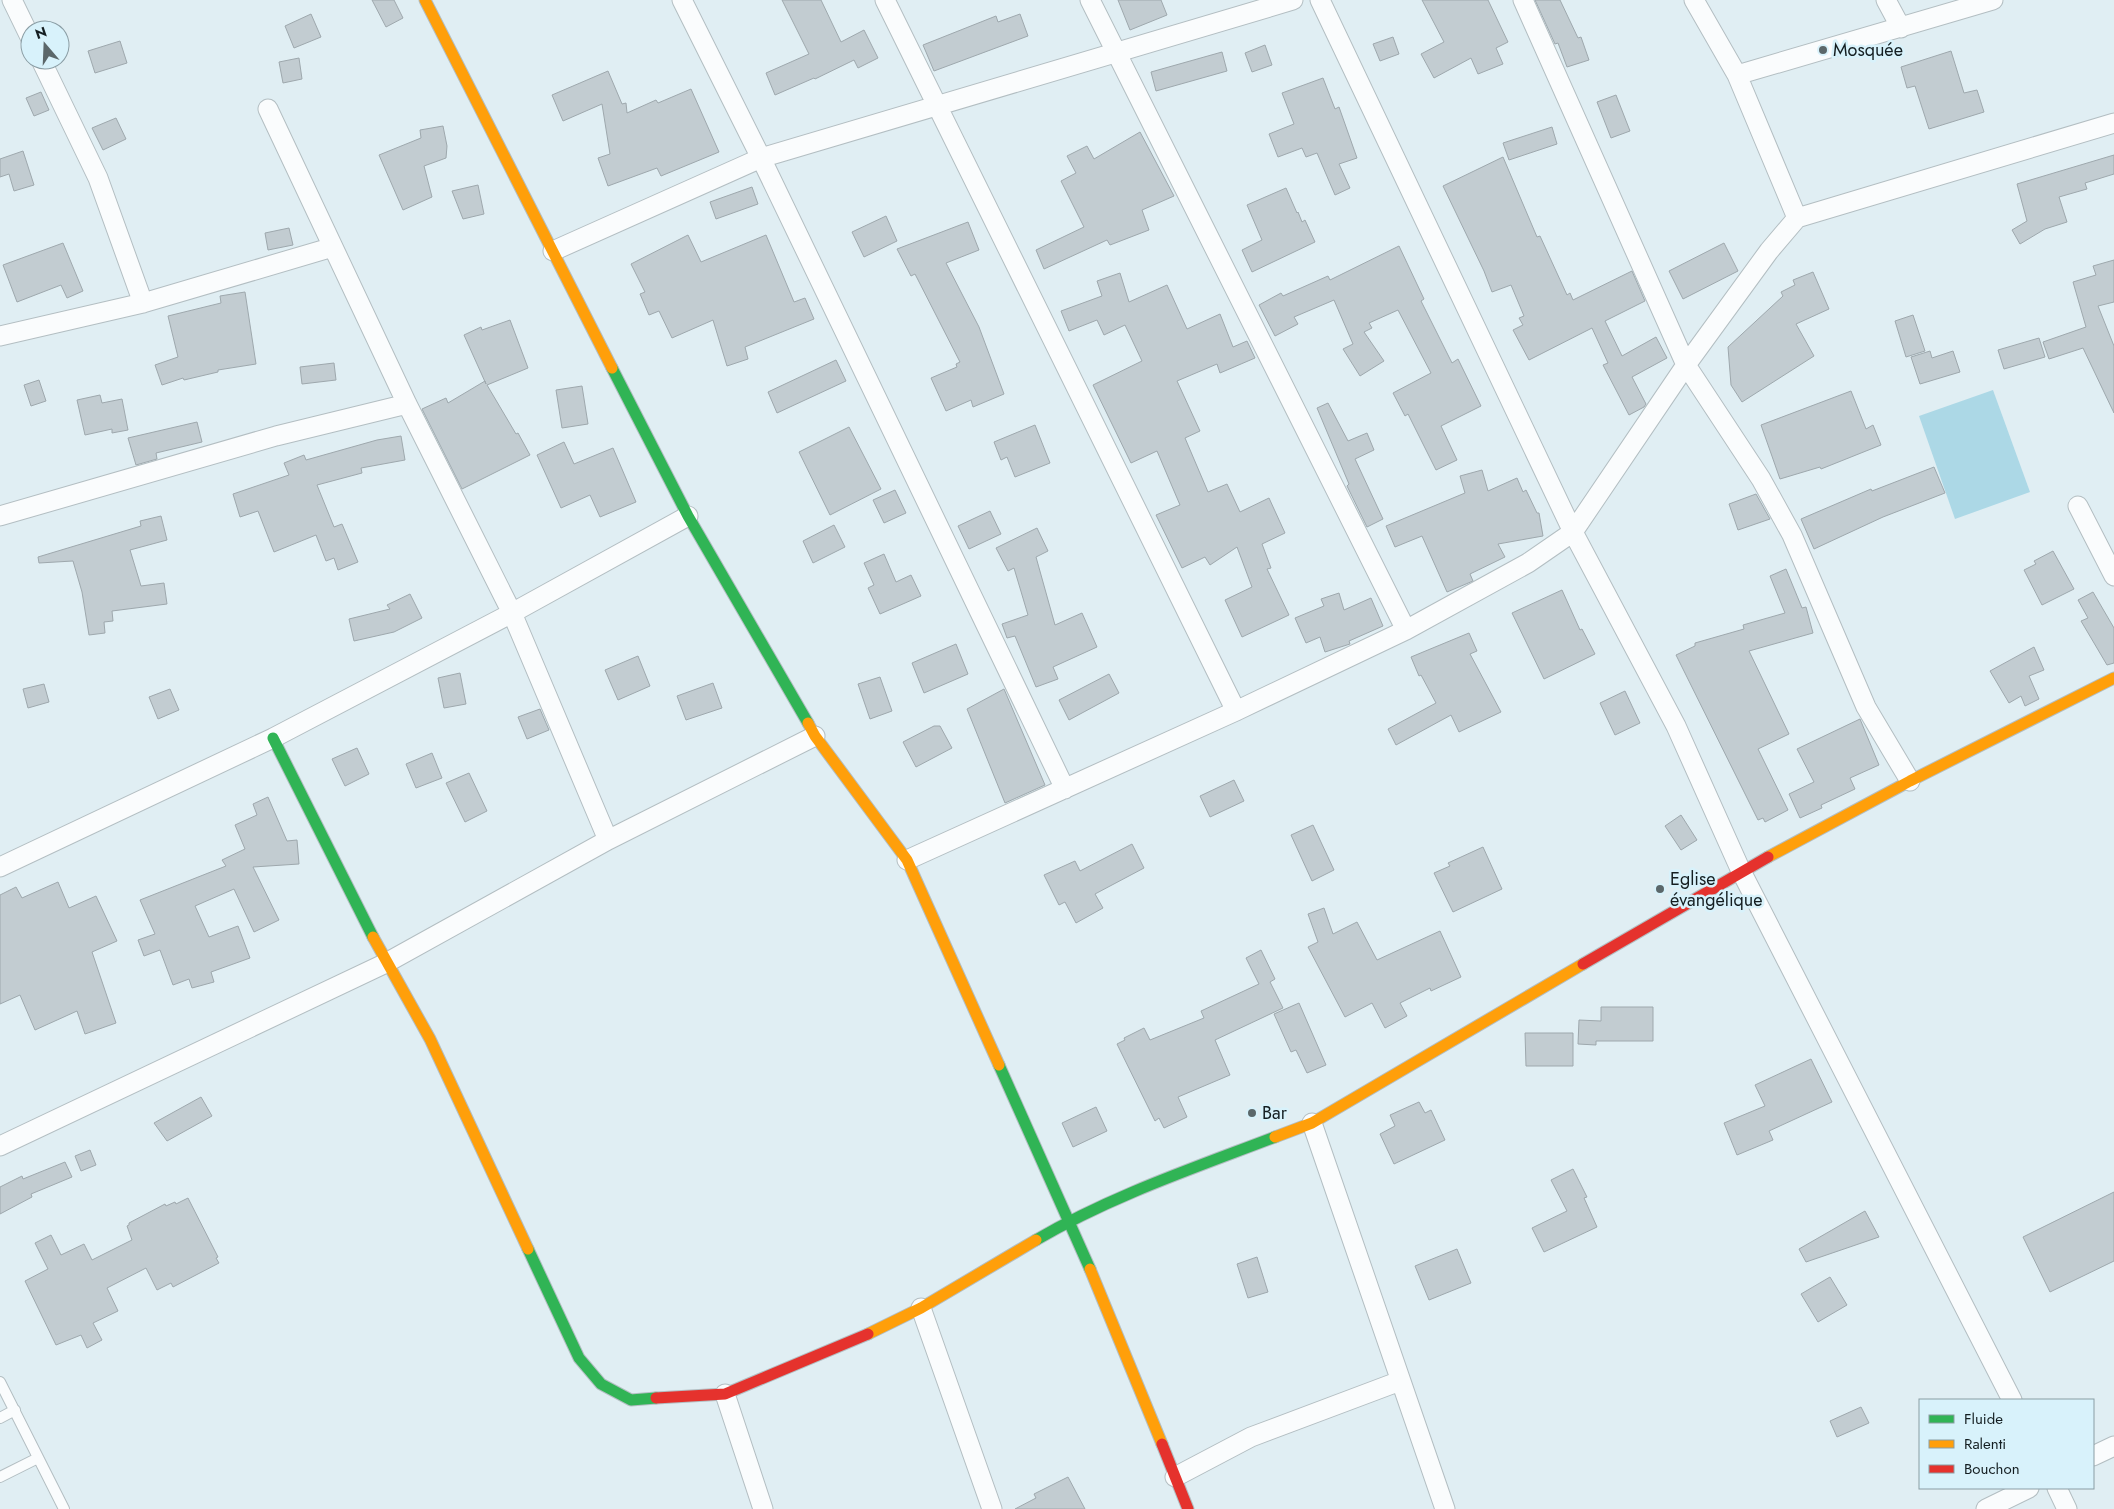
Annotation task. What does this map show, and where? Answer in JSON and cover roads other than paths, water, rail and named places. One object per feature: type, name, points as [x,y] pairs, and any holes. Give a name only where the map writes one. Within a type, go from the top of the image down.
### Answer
[{"type":"street","points":[[12,0],[22,20]]},
{"type":"street","points":[[425,0],[688,516],[814,736],[907,860],[1096,1283],[1188,1509]]},
{"type":"street","points":[[682,0],[761,158],[1066,789]]},
{"type":"street","points":[[885,0],[1236,711]]},
{"type":"street","points":[[1090,0],[1406,630]]},
{"type":"street","points":[[552,251],[761,158],[1293,0]]},
{"type":"street","points":[[1320,0],[1573,532],[1676,726],[1741,871],[2011,1399]]},
{"type":"street","points":[[1523,0],[1686,365],[1761,479],[1792,535],[1866,707],[1910,781]]},
{"type":"street","points":[[1694,0],[1737,75],[1797,218]]},
{"type":"street","points":[[1886,0],[1901,28]]},
{"type":"street","points":[[1737,75],[1993,0]]},
{"type":"street","points":[[46,70],[98,178],[143,302]]},
{"type":"street","points":[[268,109],[407,404],[512,613],[608,840]]},
{"type":"street","points":[[907,860],[1236,711],[1406,630],[1528,563],[1573,532],[1686,365],[1769,251],[1797,218],[2114,123]]},
{"type":"street","points":[[0,336],[143,302],[333,246]]},
{"type":"street","points":[[0,516],[276,436],[407,404]]},
{"type":"street","points":[[2078,506],[2114,576]]},
{"type":"street","points":[[0,867],[273,738],[512,613],[688,516]]},
{"type":"street","points":[[273,738],[386,963],[430,1039],[579,1358],[601,1384],[631,1400],[725,1394],[853,1341],[921,1308],[1068,1221],[1144,1186],[1312,1123],[1741,871],[1910,781],[2114,678]]},
{"type":"street","points":[[0,1146],[386,963],[608,840],[814,736]]},
{"type":"street","points":[[1312,1123],[1445,1509]]},
{"type":"street","points":[[921,1308],[992,1509]]},
{"type":"street","points":[[1175,1477],[1251,1437],[1400,1381]]},
{"type":"street","points":[[725,1394],[763,1509]]},
{"type":"street","points":[[2094,1456],[2114,1446]]},
{"type":"street","points":[[1986,1509],[2027,1489]]},
{"type":"street","points":[[2057,1489],[2067,1509]]},
{"type":"lane","points":[[0,1382],[64,1509]]},
{"type":"lane","points":[[0,1418],[14,1410]]},
{"type":"lane","points":[[0,1477],[38,1458]]},
{"type":"place","name":"Mosquée","points":[[1823,50]]},
{"type":"place","name":"Eglise évangélique","points":[[1660,889]]},
{"type":"place","name":"Bar","points":[[1252,1113]]}]
